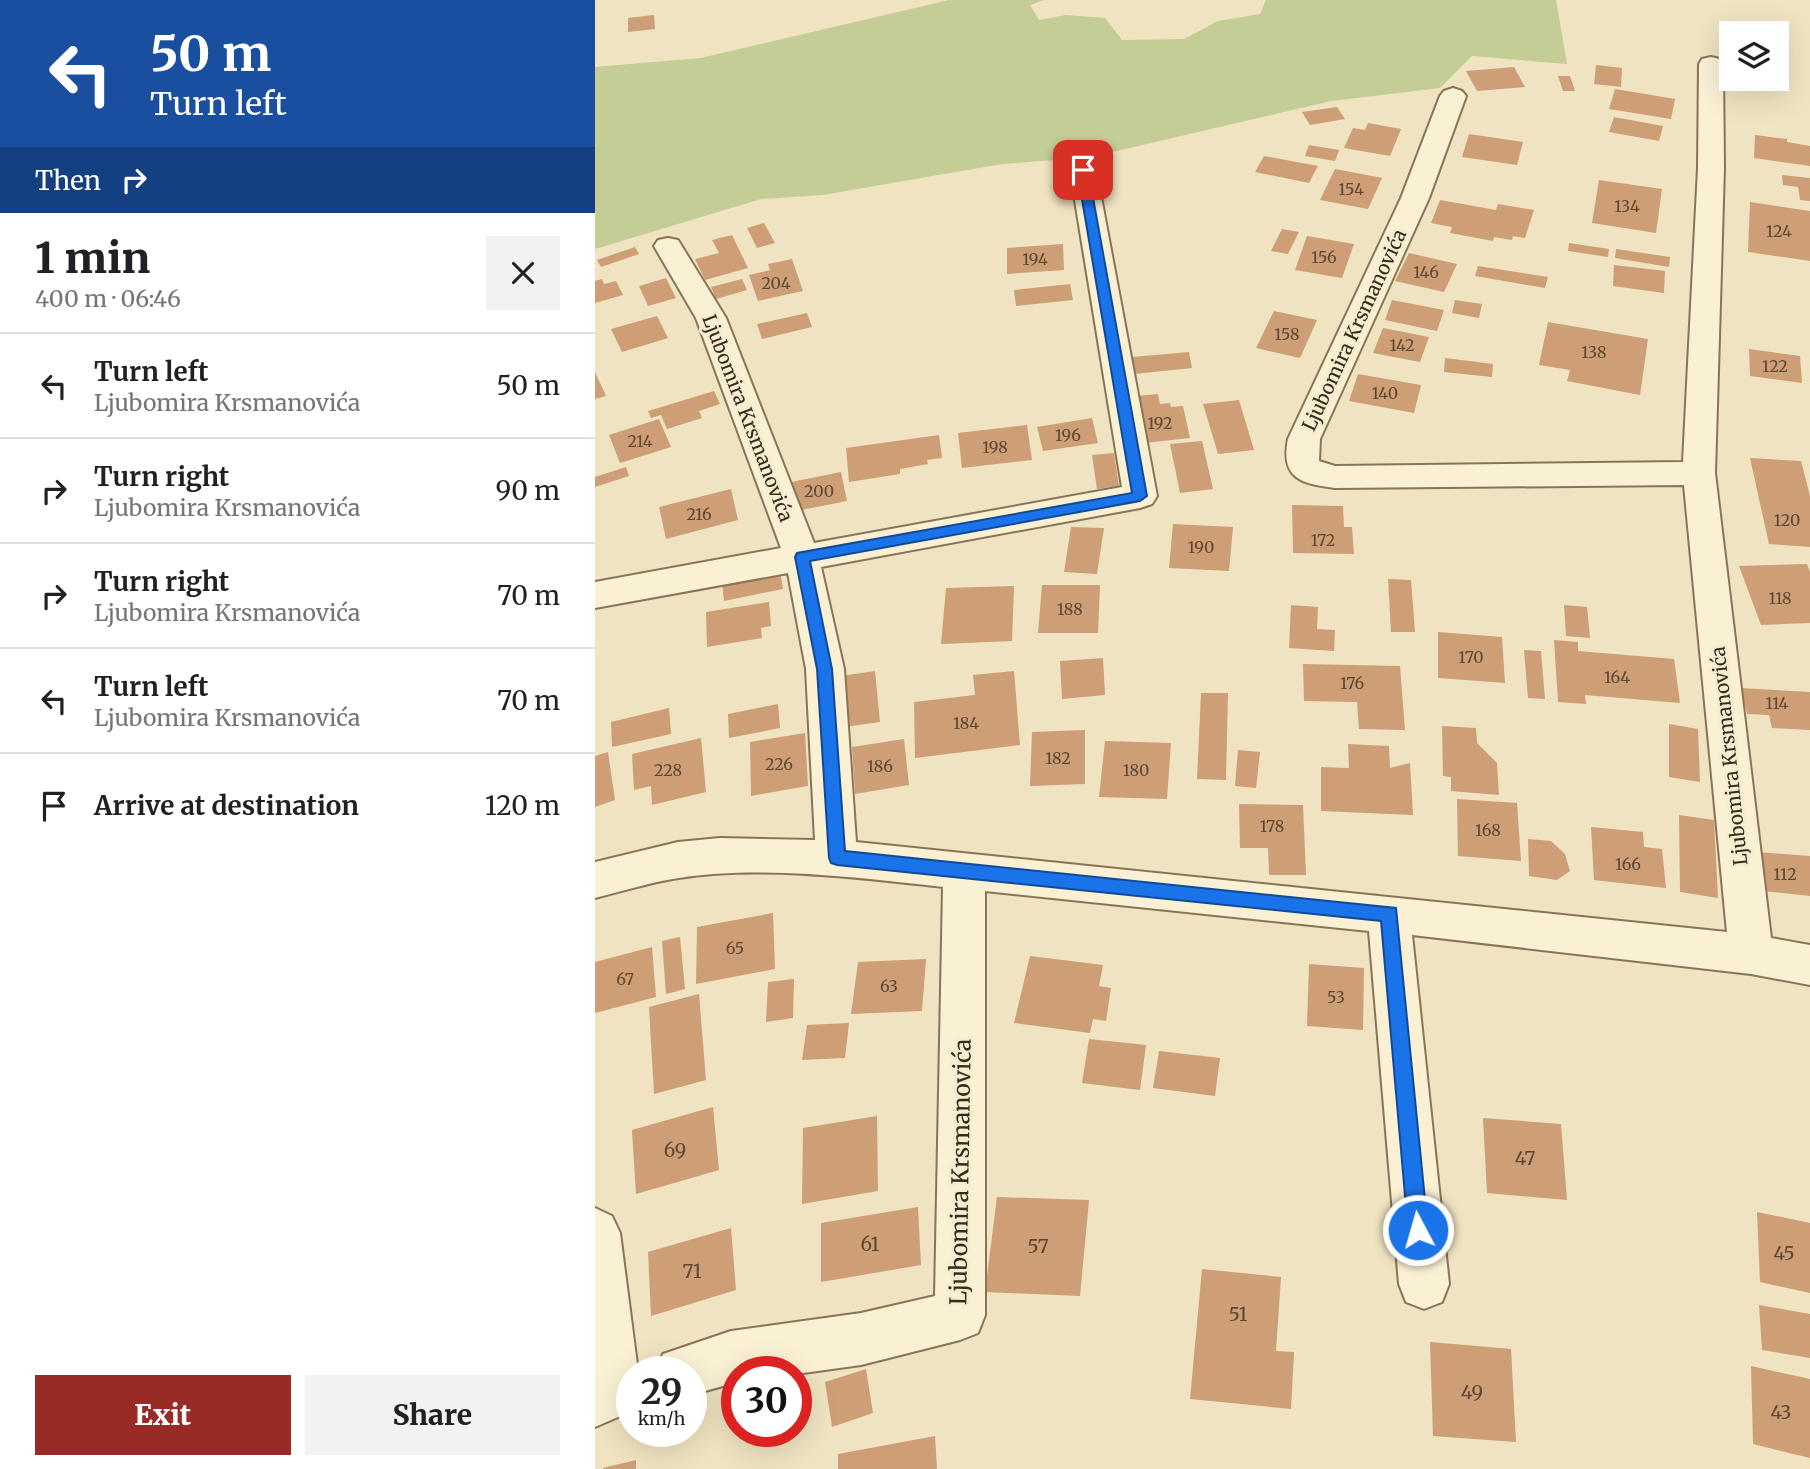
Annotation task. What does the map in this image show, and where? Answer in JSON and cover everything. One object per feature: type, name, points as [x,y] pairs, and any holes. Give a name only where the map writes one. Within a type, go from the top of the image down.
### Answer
[{"type":"street","name":"Ljubomira Krsmanovića","points":[[1711,64],[1711,168],[1699,474],[1751,954]]},
{"type":"street","name":"Ljubomira Krsmanovića","points":[[1453,96],[1415,198],[1304,439],[1300,463],[1304,469],[1315,474],[1345,477],[1699,474]]},
{"type":"street","points":[[595,595],[1140,496],[1083,170]]},
{"type":"street","name":"Ljubomira Krsmanovića","points":[[669,246],[711,318],[721,341],[802,557],[825,669],[837,858]]},
{"type":"street","points":[[595,880],[678,860],[720,856],[837,858],[1389,914],[1751,954],[1810,965]]},
{"type":"street","name":"Ljubomira Krsmanovića","points":[[707,1364],[731,1357],[861,1339],[960,1315],[964,871]]},
{"type":"street","points":[[1389,914],[1424,1284]]},
{"type":"street","points":[[595,1233],[614,1393]]},
{"type":"green space","points":[[949,0],[1044,0],[1030,5],[1039,20],[1066,15],[1105,18],[1122,40],[1184,39],[1218,21],[1260,14],[1266,0],[1556,0],[1567,64],[1472,56],[1440,88],[1331,101],[1091,157],[1002,164],[823,195],[761,199],[595,249],[595,67],[701,58]]},
{"type":"building","points":[[654,15],[655,29],[628,32],[628,18]]},
{"type":"building","points":[[1596,65],[1622,68],[1621,87],[1594,84]]},
{"type":"building","points":[[1514,67],[1525,87],[1477,91],[1466,71]]},
{"type":"building","points":[[1558,76],[1570,76],[1575,91],[1563,91]]},
{"type":"building","points":[[1615,89],[1675,99],[1671,119],[1609,109]]},
{"type":"building","points":[[1337,107],[1345,119],[1310,125],[1302,112]]},
{"type":"building","points":[[1614,117],[1663,126],[1659,141],[1609,132]]},
{"type":"building","points":[[1368,123],[1401,129],[1390,156],[1344,148],[1353,128],[1365,130]]},
{"type":"building","points":[[1469,134],[1523,142],[1517,165],[1462,157]]},
{"type":"building","points":[[1755,135],[1787,139],[1787,142],[1810,146],[1810,166],[1754,158]]},
{"type":"building","points":[[1309,145],[1339,150],[1335,161],[1305,156]]},
{"type":"building","points":[[1264,156],[1318,166],[1309,183],[1255,172]]},
{"type":"building","points":[[1335,169],[1382,178],[1368,209],[1320,200]]},
{"type":"building","points":[[1782,175],[1810,178],[1810,201],[1800,200],[1798,187],[1783,185]]},
{"type":"building","points":[[1599,180],[1662,189],[1656,233],[1592,223]]},
{"type":"building","points":[[1440,200],[1496,210],[1498,204],[1534,210],[1525,238],[1513,236],[1512,240],[1494,237],[1493,241],[1450,233],[1452,227],[1431,223]]},
{"type":"building","points":[[1750,202],[1810,211],[1810,261],[1748,252]]},
{"type":"building","points":[[764,223],[775,243],[757,248],[747,228]]},
{"type":"building","points":[[1282,229],[1299,232],[1288,254],[1271,251]]},
{"type":"building","points":[[732,235],[748,268],[705,280],[695,259],[719,253],[712,240]]},
{"type":"building","points":[[1307,236],[1354,244],[1342,278],[1295,270]]},
{"type":"building","points":[[1569,243],[1609,249],[1608,257],[1568,251]]},
{"type":"building","points":[[1063,244],[1064,270],[1007,274],[1007,248]]},
{"type":"building","points":[[635,247],[639,254],[601,267],[597,260]]},
{"type":"building","points":[[1616,249],[1670,257],[1669,267],[1615,258]]},
{"type":"building","points":[[1409,253],[1457,264],[1444,292],[1395,281]]},
{"type":"building","points":[[792,259],[803,291],[758,301],[749,275],[770,270],[768,264]]},
{"type":"building","points":[[1614,265],[1665,271],[1664,293],[1613,286]]},
{"type":"building","points":[[1478,266],[1548,277],[1545,288],[1475,276]]},
{"type":"building","points":[[666,278],[676,298],[648,306],[639,286]]},
{"type":"building","points":[[602,279],[604,284],[616,281],[623,295],[595,303],[595,281]]},
{"type":"building","points":[[742,279],[747,290],[716,299],[711,287]]},
{"type":"building","points":[[1070,284],[1073,300],[1016,306],[1014,290]]},
{"type":"building","points":[[1392,300],[1444,310],[1437,331],[1385,320]]},
{"type":"building","points":[[1455,300],[1482,304],[1479,318],[1452,313]]},
{"type":"building","points":[[1274,311],[1317,320],[1300,358],[1256,348]]},
{"type":"building","points":[[807,313],[812,327],[762,339],[757,324]]},
{"type":"building","points":[[657,316],[668,338],[622,352],[611,329]]},
{"type":"building","points":[[1548,322],[1648,339],[1640,395],[1567,381],[1570,370],[1539,365]]},
{"type":"building","points":[[1383,328],[1429,337],[1420,362],[1373,353]]},
{"type":"building","points":[[1749,349],[1800,356],[1802,383],[1750,376]]},
{"type":"building","points":[[1189,352],[1192,368],[1134,374],[1132,357]]},
{"type":"building","points":[[1445,358],[1493,364],[1492,377],[1444,372]]},
{"type":"building","points":[[595,372],[606,396],[595,399]]},
{"type":"building","points":[[1358,374],[1421,385],[1414,413],[1349,401]]},
{"type":"building","points":[[714,391],[720,404],[699,411],[702,418],[667,429],[661,415],[651,418],[648,411]]},
{"type":"building","points":[[1158,394],[1160,404],[1183,406],[1190,438],[1136,444],[1137,396]]},
{"type":"building","points":[[1239,400],[1254,450],[1218,454],[1203,404]]},
{"type":"building","points":[[1092,418],[1098,443],[1043,451],[1037,427]]},
{"type":"building","points":[[659,419],[671,447],[620,463],[609,435]]},
{"type":"building","points":[[1027,425],[1032,460],[962,468],[958,433]]},
{"type":"building","points":[[939,435],[942,458],[927,460],[928,464],[900,469],[900,474],[849,482],[846,448]]},
{"type":"building","points":[[1202,441],[1213,489],[1180,493],[1170,444]]},
{"type":"building","points":[[1114,453],[1119,486],[1097,489],[1092,455]]},
{"type":"building","points":[[1750,458],[1801,461],[1810,496],[1810,547],[1769,544]]},
{"type":"building","points":[[626,467],[629,476],[595,487],[595,477]]},
{"type":"building","points":[[841,472],[847,501],[796,511],[791,482]]},
{"type":"building","points":[[731,489],[738,520],[666,539],[659,507]]},
{"type":"building","points":[[1292,505],[1343,506],[1344,527],[1352,527],[1354,554],[1293,553]]},
{"type":"building","points":[[1173,524],[1233,527],[1229,571],[1169,568]]},
{"type":"building","points":[[1071,527],[1104,528],[1097,574],[1064,572]]},
{"type":"building","points":[[1807,564],[1810,572],[1810,623],[1761,625],[1739,566]]},
{"type":"building","points":[[780,571],[783,589],[724,601],[722,583]]},
{"type":"building","points":[[1388,579],[1411,580],[1415,632],[1391,632]]},
{"type":"building","points":[[1042,585],[1100,585],[1098,633],[1038,633]]},
{"type":"building","points":[[1014,586],[1012,641],[941,644],[946,588]]},
{"type":"building","points":[[769,602],[771,626],[761,628],[762,638],[707,647],[706,612]]},
{"type":"building","points":[[1291,605],[1318,607],[1317,629],[1335,630],[1334,651],[1289,648]]},
{"type":"building","points":[[1564,605],[1587,607],[1590,638],[1566,636]]},
{"type":"building","points":[[1438,632],[1502,637],[1505,683],[1438,678]]},
{"type":"building","points":[[1554,640],[1578,642],[1578,651],[1674,659],[1680,703],[1585,695],[1586,704],[1558,702]]},
{"type":"building","points":[[1524,650],[1541,651],[1545,699],[1528,698]]},
{"type":"building","points":[[1103,658],[1105,695],[1062,699],[1060,661]]},
{"type":"building","points":[[1303,664],[1400,666],[1405,730],[1359,729],[1357,702],[1304,701]]},
{"type":"building","points":[[875,671],[880,722],[844,727],[841,676]]},
{"type":"building","points":[[1014,671],[1020,745],[915,758],[914,702],[975,695],[973,675]]},
{"type":"building","points":[[1741,688],[1810,692],[1810,730],[1772,728],[1769,715],[1747,714]]},
{"type":"building","points":[[1201,693],[1228,693],[1226,780],[1197,779]]},
{"type":"building","points":[[778,704],[780,728],[729,738],[728,714]]},
{"type":"building","points":[[669,708],[671,734],[612,747],[611,722]]},
{"type":"building","points":[[1669,724],[1698,729],[1700,782],[1669,777]]},
{"type":"building","points":[[1442,726],[1476,728],[1477,743],[1497,763],[1499,795],[1451,791],[1451,777],[1443,776]]},
{"type":"building","points":[[1085,730],[1085,784],[1030,786],[1032,732]]},
{"type":"building","points":[[805,733],[808,786],[751,796],[750,742]]},
{"type":"building","points":[[701,738],[706,792],[652,805],[651,786],[634,790],[632,754]]},
{"type":"building","points":[[904,739],[909,785],[855,794],[852,747]]},
{"type":"building","points":[[1105,741],[1171,743],[1167,799],[1099,797]]},
{"type":"building","points":[[1348,744],[1389,746],[1390,768],[1410,763],[1413,815],[1321,811],[1321,767],[1349,768]]},
{"type":"building","points":[[1238,750],[1260,752],[1256,788],[1235,786]]},
{"type":"building","points":[[608,752],[615,800],[595,807],[595,756]]},
{"type":"building","points":[[1457,799],[1517,803],[1521,861],[1458,856]]},
{"type":"building","points":[[1239,804],[1303,805],[1306,875],[1269,875],[1268,848],[1240,848]]},
{"type":"building","points":[[1679,815],[1714,820],[1718,898],[1680,892]]},
{"type":"building","points":[[1591,827],[1643,832],[1644,847],[1662,849],[1666,888],[1594,880]]},
{"type":"building","points":[[1528,839],[1551,841],[1565,854],[1570,871],[1557,880],[1529,876]]},
{"type":"building","points":[[1757,852],[1810,856],[1810,896],[1763,891]]},
{"type":"building","points":[[773,913],[775,969],[696,984],[697,927]]},
{"type":"building","points":[[680,937],[685,989],[666,994],[662,941]]},
{"type":"building","points":[[652,947],[656,997],[595,1013],[595,962]]},
{"type":"building","points":[[1030,956],[1103,965],[1099,986],[1111,988],[1106,1021],[1093,1019],[1090,1033],[1014,1023]]},
{"type":"building","points":[[926,959],[922,1011],[851,1014],[858,962]]},
{"type":"building","points":[[1309,964],[1364,968],[1363,1030],[1307,1026]]},
{"type":"building","points":[[794,979],[793,1018],[766,1022],[768,982]]},
{"type":"building","points":[[699,994],[706,1080],[654,1094],[649,1007]]},
{"type":"building","points":[[849,1023],[845,1058],[802,1060],[807,1025]]},
{"type":"building","points":[[1089,1039],[1146,1045],[1140,1090],[1082,1083]]},
{"type":"building","points":[[1159,1051],[1220,1058],[1215,1096],[1153,1088]]},
{"type":"building","points":[[713,1107],[719,1170],[636,1194],[632,1130]]},
{"type":"building","points":[[877,1116],[878,1191],[802,1204],[803,1128]]},
{"type":"building","points":[[1483,1118],[1561,1124],[1567,1200],[1487,1193]]},
{"type":"building","points":[[997,1197],[1089,1200],[1080,1296],[985,1292]]},
{"type":"building","points":[[918,1207],[921,1265],[821,1282],[821,1223]]},
{"type":"building","points":[[1757,1212],[1810,1223],[1810,1293],[1760,1282]]},
{"type":"building","points":[[731,1228],[736,1290],[651,1316],[648,1252]]},
{"type":"building","points":[[1202,1269],[1281,1277],[1276,1351],[1294,1352],[1291,1409],[1190,1399]]},
{"type":"building","points":[[1759,1305],[1810,1314],[1810,1358],[1762,1350]]},
{"type":"building","points":[[1430,1342],[1511,1349],[1516,1442],[1433,1436]]},
{"type":"building","points":[[1751,1366],[1810,1379],[1810,1458],[1753,1444]]},
{"type":"building","points":[[866,1369],[873,1413],[832,1427],[825,1382]]},
{"type":"building","points":[[935,1436],[937,1469],[838,1469],[838,1454]]},
{"type":"building","points":[[636,1460],[636,1469],[603,1469],[603,1468]]},
{"type":"route","points":[[1083,170],[1140,496],[802,557],[825,669],[837,858],[1389,914],[1418,1230]]}]
